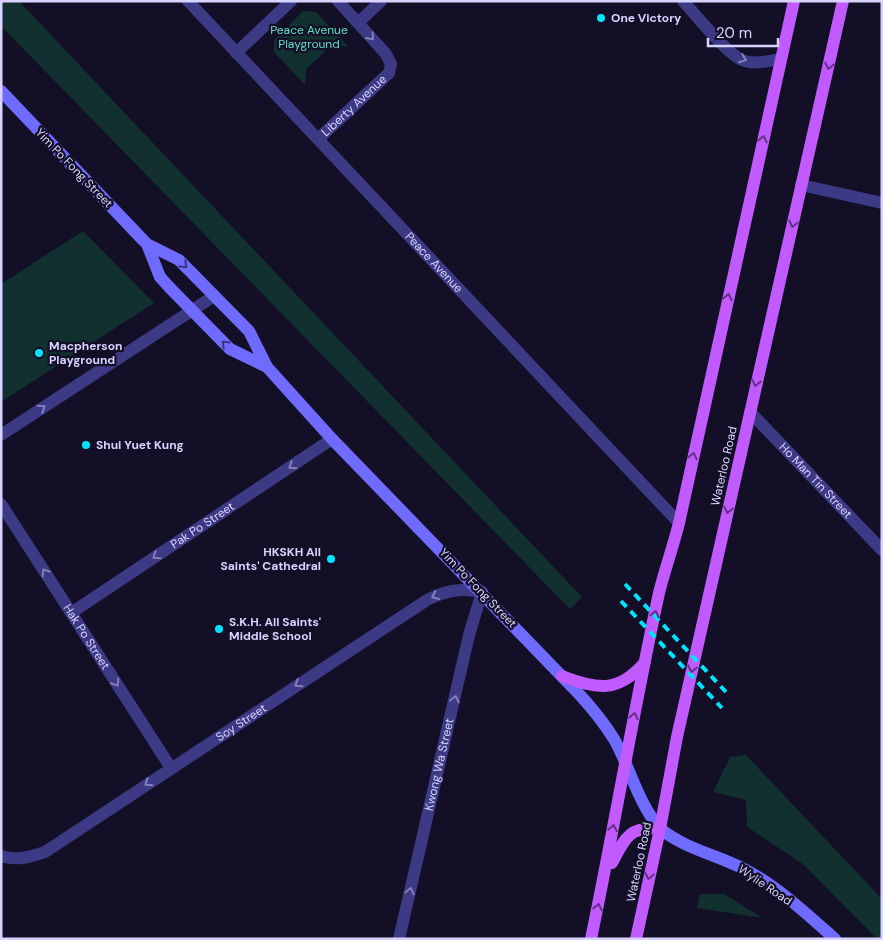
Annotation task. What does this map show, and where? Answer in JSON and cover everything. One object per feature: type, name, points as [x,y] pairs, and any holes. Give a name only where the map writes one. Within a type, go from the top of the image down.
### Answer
[{"type":"main road","points":[[591,939],[644,662],[660,589],[679,523],[794,1]]},
{"type":"main road","name":"Waterloo Road","points":[[636,939],[660,829],[677,737],[844,1]]},
{"type":"main road","name":"Yim Po Fong Street","points":[[1,91],[148,244],[179,260],[249,331],[267,367],[332,439],[482,592],[597,714],[614,740],[643,803],[660,829]]},
{"type":"main road","name":"Yim Po Fong Street","points":[[148,244],[160,277],[230,349],[267,367]]},
{"type":"main road","points":[[562,676],[587,686],[600,687],[626,679],[636,672],[644,662]]},
{"type":"main road","points":[[604,876],[621,844],[629,835],[637,830],[647,828],[660,829]]},
{"type":"main road","name":"Wylie Road","points":[[660,829],[702,852],[746,870],[806,914],[835,939]]},
{"type":"street","name":"Peace Avenue","points":[[188,1],[679,523]]},
{"type":"street","points":[[236,53],[291,1]]},
{"type":"street","name":"Liberty Avenue","points":[[318,139],[389,73],[391,64],[386,54],[338,1]]},
{"type":"street","points":[[358,23],[381,1]]},
{"type":"street","points":[[683,1],[732,54],[743,61],[757,63],[780,59]]},
{"type":"street","points":[[802,186],[882,203]]},
{"type":"street","points":[[1,435],[214,296]]},
{"type":"street","name":"Ho Man Tin Street","points":[[750,412],[882,550]]},
{"type":"street","name":"Pak Po Street","points":[[71,613],[332,439]]},
{"type":"street","name":"Hak Po Street","points":[[1,504],[171,768]]},
{"type":"street","name":"Soy Street","points":[[1,856],[10,858],[28,857],[45,852],[427,600],[441,593],[455,590],[466,589],[482,592]]},
{"type":"street","name":"Kwong Wa Street","points":[[400,939],[472,622],[482,592]]},
{"type":"green space","points":[[1,1],[19,1],[582,597],[570,609],[1,26]]},
{"type":"green space","name":"Peace Avenue Playground","points":[[303,11],[316,12],[349,47],[332,45],[306,69],[305,85],[274,52],[274,40]]},
{"type":"green space","name":"Macpherson Playground","points":[[83,231],[154,303],[1,402],[1,284]]},
{"type":"green space","points":[[746,755],[882,899],[882,939],[877,939],[803,864],[747,827],[746,800],[713,792],[730,757]]},
{"type":"green space","points":[[700,894],[724,894],[763,918],[697,908]]},
{"type":"railway","points":[[625,584],[726,692]]},
{"type":"railway","points":[[621,601],[722,708]]},
{"type":"place","name":"One Victory","points":[[601,18]]},
{"type":"place","name":"Macpherson Playground","points":[[39,353]]},
{"type":"place","name":"Shui Yuet Kung","points":[[86,445]]},
{"type":"place","name":"HKSKH All Saints' Cathedral","points":[[331,559]]},
{"type":"place","name":"S.K.H. All Saints' Middle School","points":[[219,629]]}]
